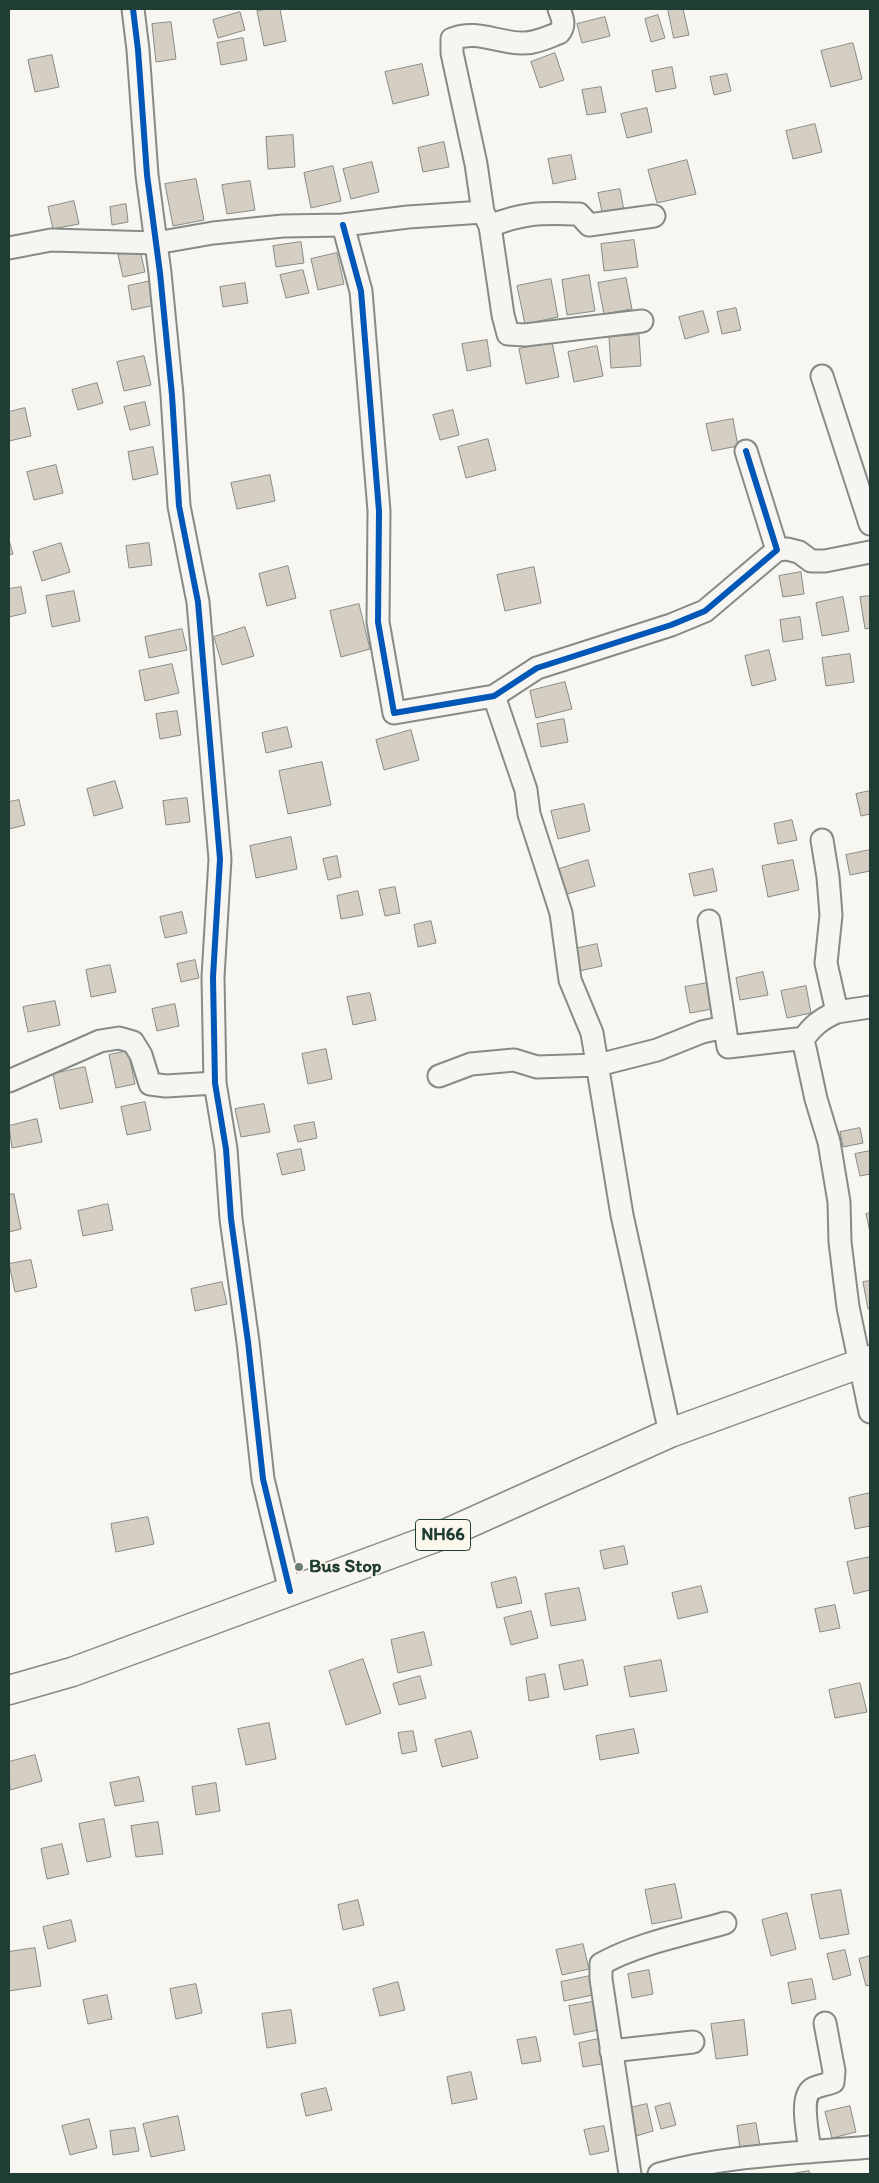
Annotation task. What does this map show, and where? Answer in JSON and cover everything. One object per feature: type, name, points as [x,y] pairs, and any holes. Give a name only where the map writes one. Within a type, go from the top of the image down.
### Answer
[{"type":"highway","name":"NH66","points":[[9,1690],[72,1672],[445,1534],[670,1433],[864,1362]]},
{"type":"street","points":[[133,9],[138,50],[147,175],[172,395],[179,506],[198,602],[220,859],[214,977],[215,1083],[226,1149],[231,1219],[248,1342],[263,1479],[290,1591]]},
{"type":"street","points":[[559,9],[563,24],[559,33],[532,42],[521,44],[474,34],[452,39],[452,53],[476,164],[508,334],[525,335],[642,321]]},
{"type":"street","points":[[9,248],[51,240],[156,243],[231,231],[284,226],[343,225],[408,217],[486,219],[534,213],[578,214],[589,225],[654,216]]},
{"type":"street","points":[[343,225],[361,291],[379,511],[378,622],[394,713],[494,696],[537,668],[671,625],[704,611],[777,550],[787,549],[799,552],[812,560],[825,561],[870,552]]},
{"type":"street","points":[[822,376],[870,524]]},
{"type":"street","points":[[746,450],[777,550]]},
{"type":"street","points":[[494,696],[526,790],[532,823],[561,913],[570,980],[592,1033],[622,1215],[670,1433]]},
{"type":"street","points":[[822,840],[828,877],[831,915],[826,962],[837,1012]]},
{"type":"street","points":[[709,921],[728,1047],[798,1039],[802,1041]]},
{"type":"street","points":[[870,1007],[837,1012],[821,1019],[810,1029],[802,1041],[829,1142],[839,1202],[840,1242],[848,1307],[864,1362],[870,1412]]},
{"type":"street","points":[[439,1076],[471,1064],[514,1060],[537,1067],[598,1065],[657,1050],[702,1032],[725,1027]]},
{"type":"street","points":[[9,1081],[100,1041],[118,1038],[133,1042],[141,1056],[150,1084],[166,1086],[215,1083]]},
{"type":"street","points":[[630,2174],[611,2051],[601,1978],[601,1964],[641,1946],[725,1923]]},
{"type":"street","points":[[810,2152],[805,2113],[806,2096],[813,2088],[833,2082],[834,2071],[825,2023]]},
{"type":"street","points":[[611,2051],[693,2042]]},
{"type":"street","points":[[659,2174],[690,2166],[771,2165],[810,2152],[870,2147]]},
{"type":"building","points":[[280,9],[286,41],[264,46],[257,11]]},
{"type":"building","points":[[668,9],[683,9],[689,35],[674,38]]},
{"type":"building","points":[[240,12],[245,30],[218,38],[213,20]]},
{"type":"building","points":[[658,15],[665,38],[651,42],[645,19]]},
{"type":"building","points":[[605,17],[610,36],[582,43],[577,24]]},
{"type":"building","points":[[171,22],[176,59],[156,62],[152,24]]},
{"type":"building","points":[[243,38],[247,60],[221,65],[217,43]]},
{"type":"building","points":[[853,43],[862,79],[831,87],[821,51]]},
{"type":"building","points":[[555,53],[564,80],[540,88],[531,62]]},
{"type":"building","points":[[52,55],[59,87],[35,92],[28,60]]},
{"type":"building","points":[[422,64],[429,95],[393,104],[385,72]]},
{"type":"building","points":[[672,67],[676,88],[656,92],[652,71]]},
{"type":"building","points":[[727,74],[731,91],[714,95],[710,77]]},
{"type":"building","points":[[601,87],[606,112],[587,115],[582,90]]},
{"type":"building","points":[[647,108],[652,132],[627,138],[621,114]]},
{"type":"building","points":[[815,124],[822,152],[793,159],[786,131]]},
{"type":"building","points":[[293,135],[295,167],[268,169],[266,137]]},
{"type":"building","points":[[444,142],[449,167],[423,172],[418,148]]},
{"type":"building","points":[[571,155],[576,179],[553,184],[548,159]]},
{"type":"building","points":[[687,160],[696,194],[657,203],[648,170]]},
{"type":"building","points":[[372,162],[379,192],[351,199],[343,169]]},
{"type":"building","points":[[333,166],[341,201],[311,208],[304,173]]},
{"type":"building","points":[[196,179],[204,220],[173,226],[165,184]]},
{"type":"building","points":[[250,181],[255,210],[227,214],[222,185]]},
{"type":"building","points":[[620,189],[624,211],[603,216],[598,193]]},
{"type":"building","points":[[74,201],[79,224],[53,229],[48,207]]},
{"type":"building","points":[[126,204],[128,222],[112,225],[110,207]]},
{"type":"building","points":[[634,240],[638,267],[604,271],[601,244]]},
{"type":"building","points":[[301,242],[304,263],[276,267],[273,246]]},
{"type":"building","points":[[140,250],[145,272],[123,277],[118,255]]},
{"type":"building","points":[[337,253],[344,284],[318,290],[311,259]]},
{"type":"building","points":[[303,270],[309,293],[286,298],[280,275]]},
{"type":"building","points":[[589,275],[595,311],[567,315],[562,280]]},
{"type":"building","points":[[626,278],[632,309],[604,314],[598,283]]},
{"type":"building","points":[[551,279],[558,317],[525,324],[517,286]]},
{"type":"building","points":[[151,281],[156,305],[132,310],[128,286]]},
{"type":"building","points":[[245,283],[248,303],[223,307],[220,287]]},
{"type":"building","points":[[736,308],[741,330],[722,334],[717,312]]},
{"type":"building","points":[[703,311],[709,332],[685,339],[679,317]]},
{"type":"building","points":[[639,335],[641,366],[611,368],[609,337]]},
{"type":"building","points":[[487,340],[491,366],[467,371],[462,344]]},
{"type":"building","points":[[552,342],[559,377],[526,384],[519,349]]},
{"type":"building","points":[[597,346],[603,376],[574,382],[568,352]]},
{"type":"building","points":[[144,356],[151,385],[124,391],[117,362]]},
{"type":"building","points":[[97,383],[103,403],[78,410],[72,390]]},
{"type":"building","points":[[145,402],[150,425],[130,430],[124,407]]},
{"type":"building","points":[[25,408],[31,436],[9,441],[9,412]]},
{"type":"building","points":[[453,410],[459,435],[440,440],[433,415]]},
{"type":"building","points":[[733,419],[738,446],[712,451],[706,424]]},
{"type":"building","points":[[488,439],[496,470],[466,478],[458,447]]},
{"type":"building","points":[[153,447],[158,474],[133,480],[128,452]]},
{"type":"building","points":[[56,465],[63,493],[34,500],[27,472]]},
{"type":"building","points":[[270,475],[275,501],[237,509],[231,483]]},
{"type":"building","points":[[9,540],[13,554],[9,555]]},
{"type":"building","points":[[61,543],[70,572],[42,581],[33,552]]},
{"type":"building","points":[[149,543],[152,565],[129,568],[126,546]]},
{"type":"building","points":[[288,566],[296,598],[267,606],[259,574]]},
{"type":"building","points":[[534,567],[541,603],[505,611],[497,575]]},
{"type":"building","points":[[801,572],[804,594],[783,597],[779,576]]},
{"type":"building","points":[[21,587],[26,613],[9,617],[9,589]]},
{"type":"building","points":[[74,591],[80,621],[52,627],[46,596]]},
{"type":"building","points":[[870,596],[870,628],[865,629],[860,597]]},
{"type":"building","points":[[843,597],[849,631],[822,636],[816,603]]},
{"type":"building","points":[[359,604],[370,649],[341,657],[330,611]]},
{"type":"building","points":[[800,617],[803,639],[783,642],[780,620]]},
{"type":"building","points":[[245,627],[254,656],[222,665],[214,637]]},
{"type":"building","points":[[182,629],[187,650],[149,658],[145,637]]},
{"type":"building","points":[[769,650],[776,680],[752,686],[745,656]]},
{"type":"building","points":[[850,654],[854,682],[826,686],[822,658]]},
{"type":"building","points":[[172,664],[179,693],[145,701],[139,671]]},
{"type":"building","points":[[565,682],[572,709],[536,718],[530,691]]},
{"type":"building","points":[[177,711],[181,735],[160,739],[156,714]]},
{"type":"building","points":[[564,719],[568,742],[541,747],[537,724]]},
{"type":"building","points":[[287,727],[292,747],[266,753],[262,733]]},
{"type":"building","points":[[411,730],[419,760],[384,770],[376,740]]},
{"type":"building","points":[[322,762],[331,805],[288,814],[279,771]]},
{"type":"building","points":[[115,781],[123,808],[94,816],[87,789]]},
{"type":"building","points":[[870,791],[870,814],[861,816],[856,794]]},
{"type":"building","points":[[187,798],[190,822],[166,825],[163,801]]},
{"type":"building","points":[[19,800],[25,825],[9,829],[9,802]]},
{"type":"building","points":[[584,804],[590,831],[558,839],[551,811]]},
{"type":"building","points":[[792,820],[797,840],[778,844],[774,824]]},
{"type":"building","points":[[291,837],[297,869],[256,878],[250,846]]},
{"type":"building","points":[[870,850],[870,871],[850,875],[846,855]]},
{"type":"building","points":[[337,856],[341,877],[328,880],[323,859]]},
{"type":"building","points":[[588,860],[595,886],[567,894],[559,869]]},
{"type":"building","points":[[793,860],[799,890],[768,897],[762,866]]},
{"type":"building","points":[[713,869],[717,891],[694,896],[689,874]]},
{"type":"building","points":[[395,887],[400,913],[385,916],[379,890]]},
{"type":"building","points":[[358,891],[363,915],[341,919],[337,896]]},
{"type":"building","points":[[182,912],[187,933],[165,938],[160,917]]},
{"type":"building","points":[[431,921],[436,943],[418,947],[414,925]]},
{"type":"building","points":[[597,944],[602,966],[579,971],[574,949]]},
{"type":"building","points":[[195,960],[199,978],[181,982],[177,964]]},
{"type":"building","points":[[110,965],[116,992],[91,997],[86,970]]},
{"type":"building","points":[[763,972],[768,995],[740,1000],[736,978]]},
{"type":"building","points":[[713,982],[718,1008],[690,1013],[685,987]]},
{"type":"building","points":[[806,986],[811,1013],[787,1018],[781,991]]},
{"type":"building","points":[[370,993],[376,1020],[353,1025],[347,997]]},
{"type":"building","points":[[55,1001],[60,1025],[28,1032],[23,1007]]},
{"type":"building","points":[[175,1004],[179,1026],[157,1031],[152,1009]]},
{"type":"building","points":[[326,1049],[332,1079],[308,1084],[302,1054]]},
{"type":"building","points":[[128,1051],[135,1084],[116,1088],[109,1055]]},
{"type":"building","points":[[85,1067],[93,1102],[60,1109],[53,1074]]},
{"type":"building","points":[[145,1102],[151,1130],[127,1135],[121,1107]]},
{"type":"building","points":[[264,1104],[270,1132],[241,1137],[235,1109]]},
{"type":"building","points":[[37,1119],[42,1142],[12,1148],[9,1126]]},
{"type":"building","points":[[314,1122],[317,1138],[298,1142],[294,1126]]},
{"type":"building","points":[[860,1128],[863,1143],[843,1147],[840,1132]]},
{"type":"building","points":[[301,1149],[305,1170],[282,1175],[277,1154]]},
{"type":"building","points":[[870,1151],[870,1174],[860,1176],[855,1154]]},
{"type":"building","points":[[14,1194],[21,1229],[9,1232],[9,1195]]},
{"type":"building","points":[[108,1204],[113,1230],[83,1236],[78,1211]]},
{"type":"building","points":[[870,1213],[870,1232],[866,1214]]},
{"type":"building","points":[[31,1260],[37,1287],[15,1292],[9,1264]]},
{"type":"building","points":[[870,1281],[870,1309],[868,1309],[863,1282]]},
{"type":"building","points":[[222,1282],[227,1304],[195,1311],[191,1289]]},
{"type":"building","points":[[870,1493],[870,1526],[855,1529],[849,1498]]},
{"type":"building","points":[[148,1517],[154,1544],[116,1552],[111,1524]]},
{"type":"building","points":[[624,1546],[628,1564],[604,1569],[600,1551]]},
{"type":"building","points":[[870,1557],[870,1590],[854,1594],[847,1562]]},
{"type":"building","points":[[516,1577],[522,1603],[497,1608],[491,1583]]},
{"type":"building","points":[[701,1586],[708,1612],[678,1619],[672,1593]]},
{"type":"building","points":[[579,1588],[586,1620],[551,1626],[545,1594]]},
{"type":"building","points":[[835,1605],[840,1628],[820,1632],[815,1609]]},
{"type":"building","points":[[531,1611],[538,1638],[511,1645],[504,1618]]},
{"type":"building","points":[[424,1632],[432,1665],[398,1673],[391,1640]]},
{"type":"building","points":[[363,1659],[381,1713],[346,1725],[329,1671]]},
{"type":"building","points":[[583,1660],[588,1685],[564,1690],[559,1665]]},
{"type":"building","points":[[661,1660],[667,1691],[630,1697],[624,1667]]},
{"type":"building","points":[[545,1674],[549,1697],[529,1701],[526,1678]]},
{"type":"building","points":[[420,1676],[426,1698],[399,1705],[393,1684]]},
{"type":"building","points":[[860,1683],[867,1712],[835,1718],[829,1690]]},
{"type":"building","points":[[269,1723],[276,1759],[246,1765],[238,1729]]},
{"type":"building","points":[[634,1729],[639,1753],[600,1760],[596,1736]]},
{"type":"building","points":[[413,1731],[417,1751],[402,1754],[398,1733]]},
{"type":"building","points":[[471,1731],[478,1758],[442,1767],[435,1740]]},
{"type":"building","points":[[35,1755],[42,1781],[10,1790],[9,1762]]},
{"type":"building","points":[[139,1777],[144,1801],[115,1806],[110,1783]]},
{"type":"building","points":[[216,1783],[220,1811],[196,1815],[192,1787]]},
{"type":"building","points":[[104,1819],[111,1857],[87,1862],[79,1824]]},
{"type":"building","points":[[158,1822],[163,1854],[136,1857],[131,1826]]},
{"type":"building","points":[[62,1844],[69,1874],[47,1879],[41,1849]]},
{"type":"building","points":[[675,1884],[682,1918],[652,1924],[645,1890]]},
{"type":"building","points":[[841,1890],[849,1934],[820,1939],[811,1895]]},
{"type":"building","points":[[358,1900],[364,1925],[343,1930],[338,1905]]},
{"type":"building","points":[[787,1913],[796,1949],[771,1956],[762,1920]]},
{"type":"building","points":[[71,1920],[76,1941],[48,1949],[43,1927]]},
{"type":"building","points":[[583,1944],[589,1969],[562,1975],[556,1950]]},
{"type":"building","points":[[35,1948],[41,1986],[9,1991],[9,1952]]},
{"type":"building","points":[[845,1950],[851,1975],[833,1980],[827,1954]]},
{"type":"building","points":[[870,1956],[870,1985],[866,1986],[859,1959]]},
{"type":"building","points":[[649,1970],[653,1994],[632,1998],[628,1974]]},
{"type":"building","points":[[590,1976],[593,1995],[564,2001],[561,1982]]},
{"type":"building","points":[[812,1979],[816,1999],[792,2004],[788,1983]]},
{"type":"building","points":[[398,1982],[405,2010],[380,2016],[373,1989]]},
{"type":"building","points":[[196,1984],[202,2013],[176,2019],[170,1989]]},
{"type":"building","points":[[107,1995],[112,2019],[88,2024],[83,2000]]},
{"type":"building","points":[[598,2001],[603,2029],[574,2035],[569,2006]]},
{"type":"building","points":[[291,2010],[296,2043],[267,2048],[262,2014]]},
{"type":"building","points":[[744,2020],[748,2055],[716,2059],[711,2024]]},
{"type":"building","points":[[536,2037],[541,2061],[522,2064],[517,2040]]},
{"type":"building","points":[[603,2038],[607,2063],[583,2067],[579,2043]]},
{"type":"building","points":[[471,2072],[477,2099],[452,2104],[447,2077]]},
{"type":"building","points":[[326,2088],[332,2110],[306,2116],[301,2094]]},
{"type":"building","points":[[670,2103],[676,2125],[661,2129],[655,2107]]},
{"type":"building","points":[[647,2104],[653,2131],[636,2136],[630,2108]]},
{"type":"building","points":[[850,2106],[856,2132],[832,2138],[825,2112]]},
{"type":"building","points":[[178,2116],[185,2150],[151,2157],[143,2124]]},
{"type":"building","points":[[89,2119],[97,2148],[70,2155],[62,2126]]},
{"type":"building","points":[[756,2123],[760,2146],[740,2149],[737,2126]]},
{"type":"building","points":[[604,2126],[609,2151],[590,2155],[584,2130]]},
{"type":"building","points":[[135,2128],[139,2151],[113,2155],[110,2131]]},
{"type":"building","points":[[809,2171],[810,2174],[790,2174]]},
{"type":"cycle path","points":[[133,9],[138,50],[147,175],[160,273],[172,395],[179,506],[198,602],[220,859],[213,977],[215,1083],[226,1149],[231,1219],[248,1342],[263,1479],[290,1591]]},
{"type":"cycle path","points":[[343,225],[361,291],[379,511],[378,622],[394,713],[494,696],[537,668],[671,625],[705,611],[777,550],[746,451]]},
{"type":"place","name":"Bus Stop","points":[[299,1567]]}]
